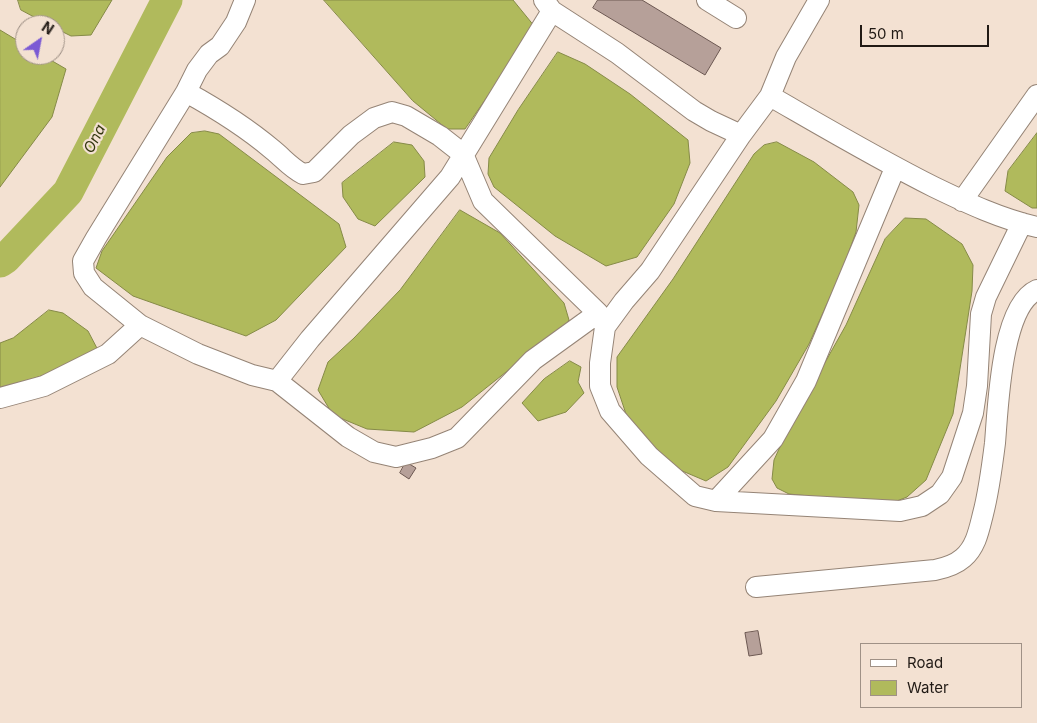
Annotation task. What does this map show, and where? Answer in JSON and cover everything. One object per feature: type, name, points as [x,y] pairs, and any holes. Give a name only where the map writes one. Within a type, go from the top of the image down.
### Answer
[{"type":"street","points":[[245,0],[236,22],[220,46],[201,65],[83,261],[84,273],[93,287],[140,325],[198,354],[252,375],[277,381],[348,437],[374,452],[396,457],[432,448],[458,438],[533,360],[602,320],[624,301],[650,271],[770,96],[786,57],[819,0]]},
{"type":"street","points":[[707,0],[736,18]]},
{"type":"street","points":[[277,381],[310,339],[450,177],[548,6],[694,111],[742,135]]},
{"type":"street","points":[[186,92],[214,108],[303,174],[314,172],[351,135],[374,118],[392,112],[415,121],[440,136],[463,154],[483,201],[602,320],[600,386],[610,411],[649,456],[695,496],[716,501],[900,511],[922,506],[940,494],[952,478],[973,413],[977,386],[981,314],[986,297],[1030,225],[962,201],[895,168],[770,96]]},
{"type":"street","points":[[962,201],[1037,95]]},
{"type":"street","points":[[716,501],[773,439],[806,380],[895,168]]},
{"type":"street","points":[[756,587],[935,570],[951,566],[964,558],[978,535],[989,490],[1000,384],[1008,338],[1015,318],[1024,302],[1037,290]]},
{"type":"street","points":[[0,398],[44,386],[108,354],[140,325]]},
{"type":"water","points":[[18,0],[112,0],[91,35],[71,36],[65,33],[65,15],[30,15],[21,10]]},
{"type":"water","points":[[324,0],[513,0],[535,27],[465,129],[447,129],[413,101]]},
{"type":"water","points":[[0,30],[15,39],[15,65],[59,65],[66,69],[52,117],[0,187]]},
{"type":"water","points":[[558,52],[585,64],[630,94],[688,140],[690,163],[674,204],[637,257],[606,266],[555,236],[494,187],[488,174],[489,158],[518,110]]},
{"type":"water","points":[[205,131],[219,134],[339,224],[346,247],[276,320],[246,336],[133,296],[96,268],[102,251],[167,157],[191,133]]},
{"type":"water","points":[[1037,133],[1037,208],[1032,208],[1005,191],[1008,171]]},
{"type":"water","points":[[394,142],[412,145],[424,161],[425,177],[375,226],[358,219],[343,197],[342,183]]},
{"type":"water","points":[[777,142],[814,162],[853,192],[859,205],[856,232],[843,268],[809,344],[776,401],[728,467],[706,481],[680,470],[652,451],[629,423],[617,387],[617,357],[673,279],[754,154],[764,145]]},
{"type":"water","points":[[460,210],[500,233],[564,303],[569,320],[560,335],[540,345],[462,407],[414,432],[367,429],[333,415],[318,390],[328,362],[400,290]]},
{"type":"water","points":[[905,218],[926,219],[962,244],[973,265],[972,291],[953,414],[926,480],[907,497],[889,504],[789,494],[777,488],[772,479],[774,460],[790,425],[846,325],[885,239]]},
{"type":"water","points":[[49,310],[63,313],[88,331],[100,354],[60,370],[0,389],[0,343],[13,338]]},
{"type":"water","points":[[570,361],[581,367],[578,382],[584,393],[566,412],[538,421],[522,403],[544,379]]},
{"type":"building","points":[[598,0],[642,0],[721,48],[705,75],[593,8]]},
{"type":"building","points":[[406,462],[416,468],[409,479],[400,473]]},
{"type":"building","points":[[758,631],[762,654],[749,656],[745,633]]},
{"type":"waterway","name":"Ona","points":[[0,262],[6,258],[68,192],[167,0]]}]
